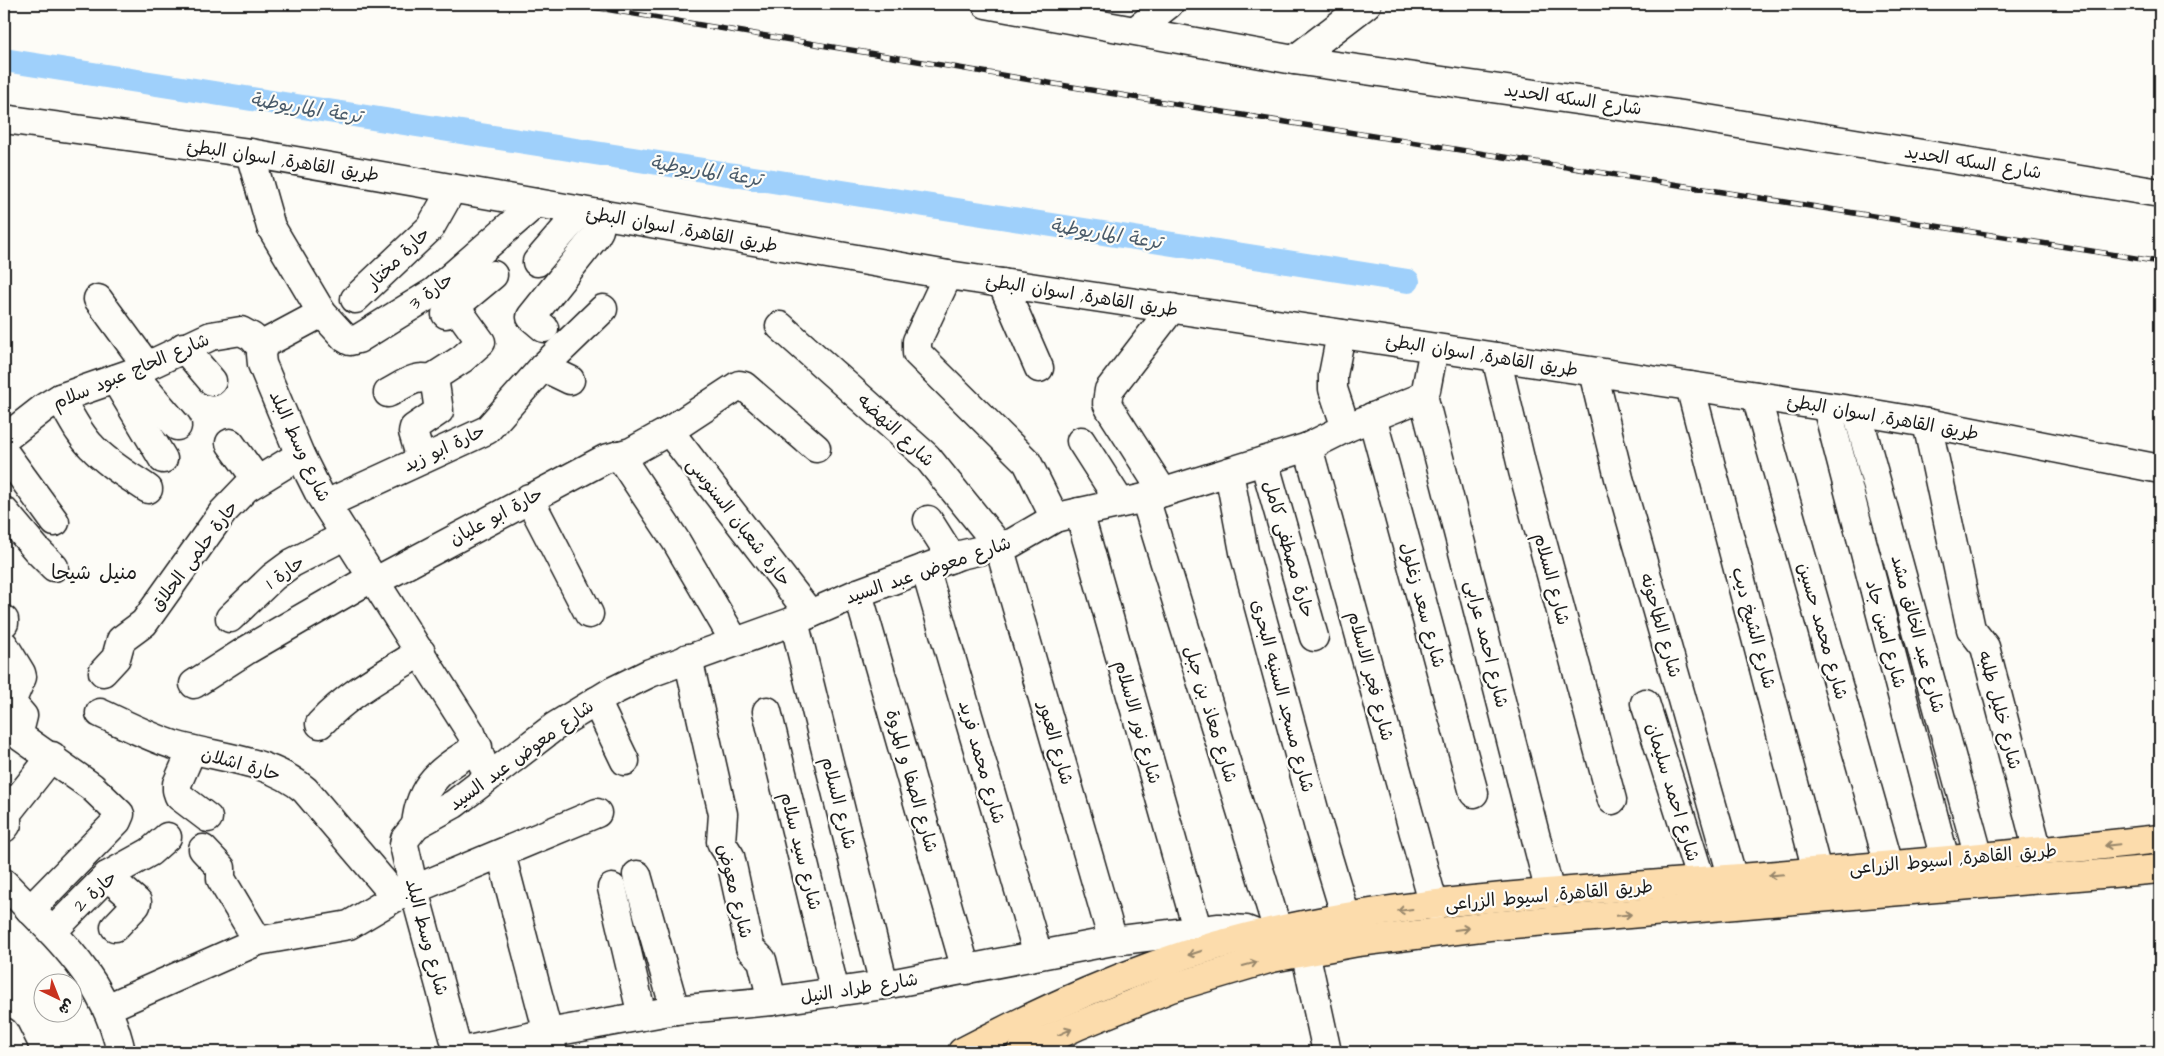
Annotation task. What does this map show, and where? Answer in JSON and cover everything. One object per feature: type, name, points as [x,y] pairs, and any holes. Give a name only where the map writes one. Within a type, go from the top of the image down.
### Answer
[{"type":"highway","name":"طريق القاهرة, اسيوط الزراعى","points":[[962,1052],[1032,1017],[1113,981],[1216,946],[1346,917],[1550,893],[1979,858],[2160,840]]},
{"type":"highway","name":"طريق القاهرة, اسيوط الزراعى","points":[[1021,1052],[1077,1026],[1171,988],[1235,968],[1358,942],[1489,926],[2160,869]]},
{"type":"street","name":"شارع السكه الحديد","points":[[986,4],[1294,60],[1683,115],[2160,193]]},
{"type":"street","points":[[1136,30],[1169,4]]},
{"type":"street","points":[[1294,60],[1367,4]]},
{"type":"street","name":"طريق القاهرة, اسوان البطئ","points":[[4,119],[250,153],[948,275],[1857,411],[2160,469]]},
{"type":"street","points":[[250,153],[272,227],[322,314],[269,341],[262,348]]},
{"type":"street","name":"حارة مختار","points":[[355,299],[430,228],[452,189]]},
{"type":"street","name":"حارة 3","points":[[322,314],[345,338],[355,341],[434,292],[536,203]]},
{"type":"street","points":[[537,262],[591,213],[599,230],[595,237],[531,317],[544,328]]},
{"type":"street","points":[[421,459],[413,432],[414,428],[439,412],[433,381],[437,374],[462,359],[481,342],[450,310],[493,275]]},
{"type":"street","name":"شارع نور الاسلام","points":[[948,275],[917,341],[916,353],[1027,462],[1067,515],[1198,932]]},
{"type":"street","points":[[1002,283],[1039,368]]},
{"type":"street","points":[[98,299],[131,373],[163,460]]},
{"type":"street","points":[[1143,497],[1107,397],[1109,390],[1172,308]]},
{"type":"street","name":"حارة ابو زيد","points":[[326,504],[487,430],[543,367],[603,309]]},
{"type":"street","name":"شارع النهضه","points":[[780,326],[927,457],[999,546]]},
{"type":"street","name":"شارع الحاج عبود سلام","points":[[5,440],[45,407],[60,398],[131,373],[183,347],[211,336],[241,331],[252,337],[262,348]]},
{"type":"street","points":[[1341,334],[1333,375],[1333,389],[1346,428]]},
{"type":"street","points":[[183,347],[212,381]]},
{"type":"street","name":"شارع وسط البلد","points":[[262,348],[262,364],[300,455],[326,504],[472,733],[488,777]]},
{"type":"street","points":[[1423,395],[1426,390],[1434,348]]},
{"type":"street","name":"شارع السلام","points":[[1496,357],[1522,471],[1612,800]]},
{"type":"street","points":[[543,367],[570,380]]},
{"type":"street","name":"شارع الطاحونه","points":[[1593,372],[1619,478],[1733,878]]},
{"type":"street","points":[[131,373],[177,426]]},
{"type":"street","points":[[388,393],[416,378],[425,377],[433,381]]},
{"type":"street","name":"حارة ابو عليان","points":[[194,684],[247,650],[374,579],[605,458],[631,452],[742,385],[816,448]]},
{"type":"street","name":"شارع الشيخ ديب","points":[[1690,386],[1817,871]]},
{"type":"street","name":"شارع معوض عبد السيد","points":[[416,825],[454,804],[554,727],[596,701],[650,673],[802,617],[858,593],[952,558],[1012,542],[1067,515],[1143,497],[1308,447],[1346,428],[1423,395]]},
{"type":"street","name":"شارع احمد عرابى","points":[[1423,395],[1550,893]]},
{"type":"street","name":"شارع محمد حسين","points":[[1756,396],[1889,865]]},
{"type":"street","points":[[60,398],[81,434],[92,447],[102,457],[148,489]]},
{"type":"street","name":"شارع امين جاد","points":[[1827,407],[1945,860]]},
{"type":"street","name":"شارع عبد الخالق مشد","points":[[1857,411],[1979,858]]},
{"type":"street","name":"شارع سعد زغلول","points":[[1372,417],[1474,793]]},
{"type":"street","name":"شارع خليل طلبه","points":[[1927,423],[1971,629],[1985,647],[2038,852]]},
{"type":"street","name":"حارة شعبان السنوسى","points":[[668,430],[802,617]]},
{"type":"street","points":[[5,440],[55,522]]},
{"type":"street","points":[[1081,441],[1143,497]]},
{"type":"street","points":[[230,443],[258,480]]},
{"type":"street","name":"شارع فجر الاسلام","points":[[1308,447],[1434,906]]},
{"type":"street","name":"حارة حلمى الحلاق","points":[[103,672],[116,658],[121,640],[144,623],[223,512],[246,488],[300,455]]},
{"type":"street","points":[[619,455],[676,541],[735,642]]},
{"type":"street","name":"حارة مصطفى كامل","points":[[1264,461],[1314,637]]},
{"type":"street","name":"شارع مسجد السنيه البحرى","points":[[1229,472],[1244,552],[1319,828],[1346,917]]},
{"type":"street","name":"شارع معاذ بن جبل","points":[[1143,497],[1268,933]]},
{"type":"street","points":[[529,498],[590,614]]},
{"type":"street","points":[[4,511],[54,567]]},
{"type":"street","points":[[928,520],[952,558]]},
{"type":"street","name":"حارة 1","points":[[230,618],[273,577],[292,562],[346,535]]},
{"type":"street","name":"شارع العبور","points":[[999,546],[1113,941]]},
{"type":"street","name":"شارع محمد فريد","points":[[925,568],[1038,955]]},
{"type":"street","name":"شارع الصفا و المروة","points":[[858,593],[966,970]]},
{"type":"street","name":"شارع السلام","points":[[802,617],[884,985]]},
{"type":"street","points":[[4,645],[21,673],[21,682],[12,702],[23,716],[20,734],[92,787],[118,811],[120,817],[30,910]]},
{"type":"street","points":[[320,724],[337,706],[352,695],[421,652]]},
{"type":"street","name":"شارع معوض","points":[[688,658],[723,814],[721,842],[730,856],[750,948],[762,960],[772,1001]]},
{"type":"street","points":[[596,701],[625,761]]},
{"type":"street","name":"شارع احمد سليمان","points":[[1645,703],[1701,881]]},
{"type":"street","name":"شارع سيد سلام","points":[[767,711],[835,992]]},
{"type":"street","name":"حارة اشلان","points":[[100,713],[171,744],[276,770],[292,779],[306,790],[405,893]]},
{"type":"street","name":"شارع وسط البلد","points":[[468,1051],[405,893],[404,845],[408,834],[416,825],[418,809],[424,793],[434,777],[448,765],[478,747]]},
{"type":"street","points":[[192,750],[177,784],[177,790],[180,796],[208,818]]},
{"type":"street","points":[[4,828],[7,824],[7,813],[52,756]]},
{"type":"street","points":[[108,1008],[258,941],[349,925],[405,893],[597,813]]},
{"type":"street","name":"حارة 2","points":[[52,932],[107,876],[150,852],[166,837]]},
{"type":"street","points":[[203,848],[221,868],[221,879],[258,941]]},
{"type":"street","points":[[501,854],[550,1043]]},
{"type":"street","points":[[638,875],[675,1010]]},
{"type":"street","points":[[107,876],[137,902],[115,927]]},
{"type":"street","points":[[4,883],[82,966],[108,1008],[117,1032],[121,1052]]},
{"type":"street","points":[[612,888],[642,1016]]},
{"type":"street","name":"شارع طراد النيل","points":[[468,1051],[550,1043],[642,1016],[675,1010],[772,1001],[884,985],[1113,941],[1233,928],[1268,933]]},
{"type":"street","points":[[1305,952],[1327,1052]]},
{"type":"street","points":[[4,1032],[14,1052]]},
{"type":"waterway","name":"ترعة الماريوطية","points":[[4,60],[1408,281]]},
{"type":"railway","points":[[575,4],[1211,110],[2160,262]]},
{"type":"district","name":"منيل شيحا","points":[[94,572]]}]
